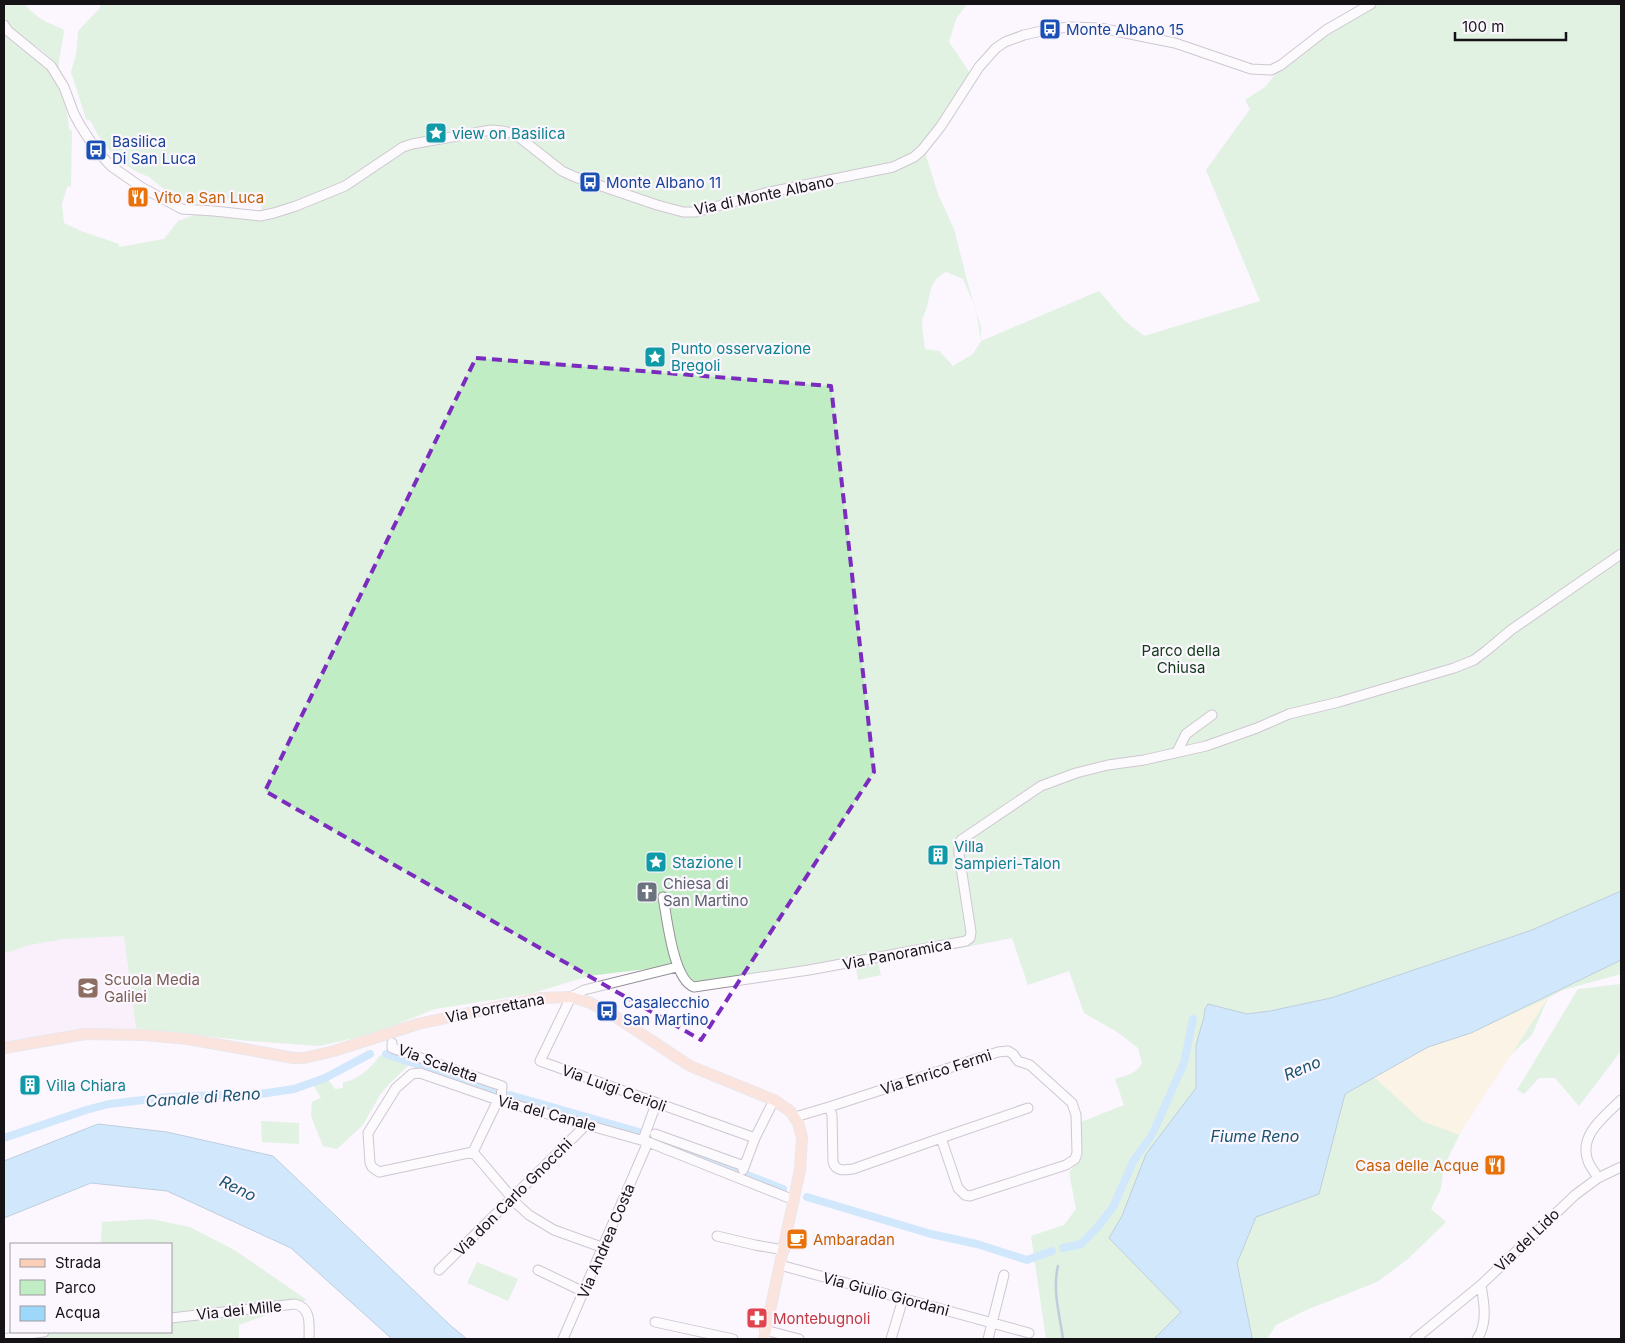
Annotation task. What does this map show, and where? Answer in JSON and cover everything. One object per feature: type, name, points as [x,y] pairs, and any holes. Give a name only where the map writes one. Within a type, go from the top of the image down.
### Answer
[{"type":"main road","name":"Via Porrettana","points":[[4,1048],[86,1034],[145,1035],[188,1039],[282,1056],[304,1058],[334,1051],[395,1031],[437,1020],[540,998],[571,998],[593,1004],[607,1011],[690,1066],[774,1100],[786,1108],[794,1117]]},
{"type":"main road","points":[[769,1335],[802,1147],[801,1132],[794,1117]]},
{"type":"street","name":"Via di Monte Albano","points":[[6,28],[51,66],[64,87],[74,114],[96,150],[111,166],[141,187],[182,209],[260,216],[296,206],[345,186],[397,151],[412,144],[487,130],[515,134],[562,171],[575,177],[657,205],[683,212],[696,212],[765,193],[893,168],[914,157],[934,137],[979,67],[996,48],[1005,42],[1039,31],[1071,27],[1100,28],[1174,43],[1251,69],[1274,68],[1326,30],[1371,4]]},
{"type":"street","name":"Via Panoramica","points":[[677,967],[689,986],[698,988],[966,941],[970,938],[971,932],[959,854],[961,840],[1041,786],[1076,773],[1108,765],[1144,760],[1206,746],[1257,728],[1289,714],[1339,702],[1454,668],[1474,660],[1511,630],[1621,554]]},
{"type":"street","points":[[1177,752],[1186,734],[1212,715]]},
{"type":"street","points":[[571,998],[584,990],[677,967],[663,896]]},
{"type":"street","name":"Via Luigi Cerioli","points":[[571,998],[540,1061],[755,1138]]},
{"type":"street","name":"Via Scaletta","points":[[392,1043],[392,1048],[502,1086],[499,1100]]},
{"type":"street","name":"Via Enrico Fermi","points":[[829,1107],[998,1052],[1008,1051],[1018,1061],[1030,1065],[1068,1098],[1076,1115],[1077,1153],[1075,1159],[1071,1162],[970,1196],[964,1195],[958,1188],[941,1138]]},
{"type":"street","name":"Via del Canale","points":[[473,1152],[383,1172],[375,1171],[370,1163],[368,1133],[396,1088],[412,1074],[420,1073],[499,1100],[646,1141],[794,1200]]},
{"type":"street","points":[[499,1100],[473,1152],[529,1216],[554,1230],[604,1248]]},
{"type":"street","points":[[740,1177],[755,1138],[774,1100]]},
{"type":"street","points":[[1598,1178],[1588,1162],[1585,1151],[1587,1138],[1598,1122],[1621,1100]]},
{"type":"street","name":"Via Andrea Costa","points":[[563,1339],[604,1248],[646,1141],[656,1104]]},
{"type":"street","points":[[794,1117],[829,1107],[832,1115],[834,1165],[840,1170],[853,1168],[1028,1108]]},
{"type":"street","name":"Via don Carlo Gnocchi","points":[[439,1270],[587,1124]]},
{"type":"street","points":[[655,1134],[744,1166]]},
{"type":"street","name":"Via del Lido","points":[[1415,1339],[1481,1284],[1575,1195],[1598,1178],[1621,1167]]},
{"type":"street","points":[[716,1236],[755,1246],[784,1250]]},
{"type":"street","name":"Via Giulio Giordani","points":[[780,1265],[1029,1332]]},
{"type":"street","points":[[538,1270],[584,1292]]},
{"type":"street","points":[[988,1339],[1004,1275]]},
{"type":"street","points":[[1477,1339],[1484,1317],[1481,1284]]},
{"type":"street","points":[[891,1339],[903,1299]]},
{"type":"street","name":"Via dei Mille","points":[[172,1318],[298,1305],[304,1308],[308,1314],[309,1339]]},
{"type":"street","points":[[655,1322],[733,1339]]},
{"type":"street","points":[[4,1339],[36,1333]]},
{"type":"street","points":[[769,1335],[799,1339]]},
{"type":"highlighted area","points":[[476,358],[831,386],[874,772],[701,1040],[265,791]]},
{"type":"shaded area","name":"Scuola Media Galilei","points":[[158,904],[182,1038],[85,1034],[4,1048],[4,942]]},
{"type":"green space","points":[[4,4],[24,4],[42,19],[63,29],[58,68],[40,49],[13,31],[5,15]]},
{"type":"green space","name":"Parco della Chiusa","points":[[101,4],[967,4],[956,19],[949,42],[972,76],[924,149],[938,194],[954,229],[975,306],[963,279],[946,272],[936,279],[922,320],[925,349],[939,351],[953,366],[973,354],[981,341],[1099,291],[1124,320],[1144,336],[1260,301],[1206,170],[1250,109],[1245,100],[1265,87],[1280,68],[1362,11],[1376,4],[1621,4],[1621,974],[1563,990],[1548,998],[1532,1035],[1489,1075],[1444,1166],[1441,1188],[1431,1209],[1446,1222],[1408,1259],[1377,1282],[1304,1311],[1276,1325],[1267,1339],[1046,1339],[1031,1236],[1064,1225],[1076,1209],[1069,1172],[1082,1158],[1081,1122],[1124,1105],[1115,1079],[1134,1072],[1142,1063],[1138,1048],[1117,1032],[1084,1013],[1069,971],[1028,985],[1012,938],[910,958],[878,962],[881,975],[858,980],[855,965],[694,985],[684,969],[679,965],[589,976],[530,994],[435,1009],[375,1033],[320,1046],[249,1041],[136,1028],[124,936],[64,939],[29,945],[10,952],[4,952],[4,32],[44,62],[52,72],[62,96],[69,129],[72,131],[71,186],[67,187],[62,204],[64,223],[119,244],[119,247],[164,239],[178,221],[194,215],[262,215],[261,203],[213,198],[201,205],[170,194],[149,177],[116,159],[97,134],[91,121],[86,119],[71,72],[76,55],[78,31],[99,9]]},
{"type":"green space","points":[[976,312],[981,327],[981,341]]},
{"type":"green space","points":[[1621,984],[1621,1051],[1579,1106],[1555,1078],[1539,1078],[1524,1094],[1517,1090],[1578,989]]},
{"type":"green space","points":[[380,1055],[409,1065],[380,1095],[363,1125],[337,1149],[323,1146],[311,1116],[312,1102],[321,1098],[314,1086],[328,1079],[335,1089],[343,1088],[343,1082],[364,1073]]},
{"type":"green space","points":[[261,1121],[299,1123],[299,1144],[262,1142]]},
{"type":"green space","points":[[151,1219],[190,1227],[236,1251],[307,1300],[239,1325],[239,1339],[23,1339],[22,1333],[172,1333],[172,1243],[101,1243],[102,1222]]},
{"type":"green space","points":[[477,1262],[518,1279],[508,1301],[467,1283]]},
{"type":"sand","points":[[1548,998],[1459,1135],[1422,1121],[1374,1077],[1428,1047],[1471,1033]]},
{"type":"water","name":"Fiume Reno","points":[[1621,891],[1621,960],[1471,1033],[1428,1047],[1345,1094],[1319,1194],[1256,1217],[1237,1263],[1252,1337],[1250,1339],[1154,1339],[1181,1312],[1109,1238],[1122,1216],[1146,1154],[1196,1088],[1196,1045],[1208,1004],[1247,1014],[1331,998],[1532,930]]},
{"type":"water","name":"Reno","points":[[98,1124],[167,1132],[273,1156],[451,1326],[467,1339],[392,1339],[291,1248],[167,1191],[91,1183],[4,1218],[4,1161]]},
{"type":"waterway","points":[[1063,1248],[1081,1244],[1096,1229],[1113,1207],[1134,1160],[1152,1135],[1184,1063],[1193,1019]]},
{"type":"waterway","name":"Canale di Reno","points":[[4,1138],[109,1104],[169,1097],[246,1096],[294,1089],[325,1078],[370,1054]]},
{"type":"waterway","name":"Canale di Reno","points":[[386,1054],[494,1090]]},
{"type":"waterway","name":"Canale di Reno","points":[[510,1095],[639,1132]]},
{"type":"waterway","points":[[650,1136],[735,1170]]},
{"type":"waterway","points":[[747,1175],[783,1189]]},
{"type":"waterway","points":[[807,1197],[931,1234],[977,1244],[1027,1260],[1052,1251]]},
{"type":"waterway","points":[[1058,1266],[1056,1294],[1063,1339]]},
{"type":"place","name":"Monte Albano 15","points":[[1050,29]]},
{"type":"place","name":"view on Basilica","points":[[436,133]]},
{"type":"place","name":"Basilica Di San Luca","points":[[96,150]]},
{"type":"place","name":"Monte Albano 11","points":[[590,182]]},
{"type":"place","name":"Vito a San Luca","points":[[138,197]]},
{"type":"place","name":"Punto osservazione Bregoli","points":[[655,357]]},
{"type":"place","name":"Villa Sampieri-Talon","points":[[938,855]]},
{"type":"place","name":"Stazione I","points":[[656,862]]},
{"type":"place","name":"Chiesa di San Martino","points":[[647,892]]},
{"type":"place","name":"Scuola Media Galilei","points":[[88,988]]},
{"type":"place","name":"Casalecchio San Martino","points":[[607,1011]]},
{"type":"place","name":"Villa Chiara","points":[[30,1085]]},
{"type":"place","name":"Casa delle Acque","points":[[1495,1165]]},
{"type":"place","name":"Ambaradan","points":[[797,1239]]},
{"type":"place","name":"Montebugnoli","points":[[757,1318]]}]
